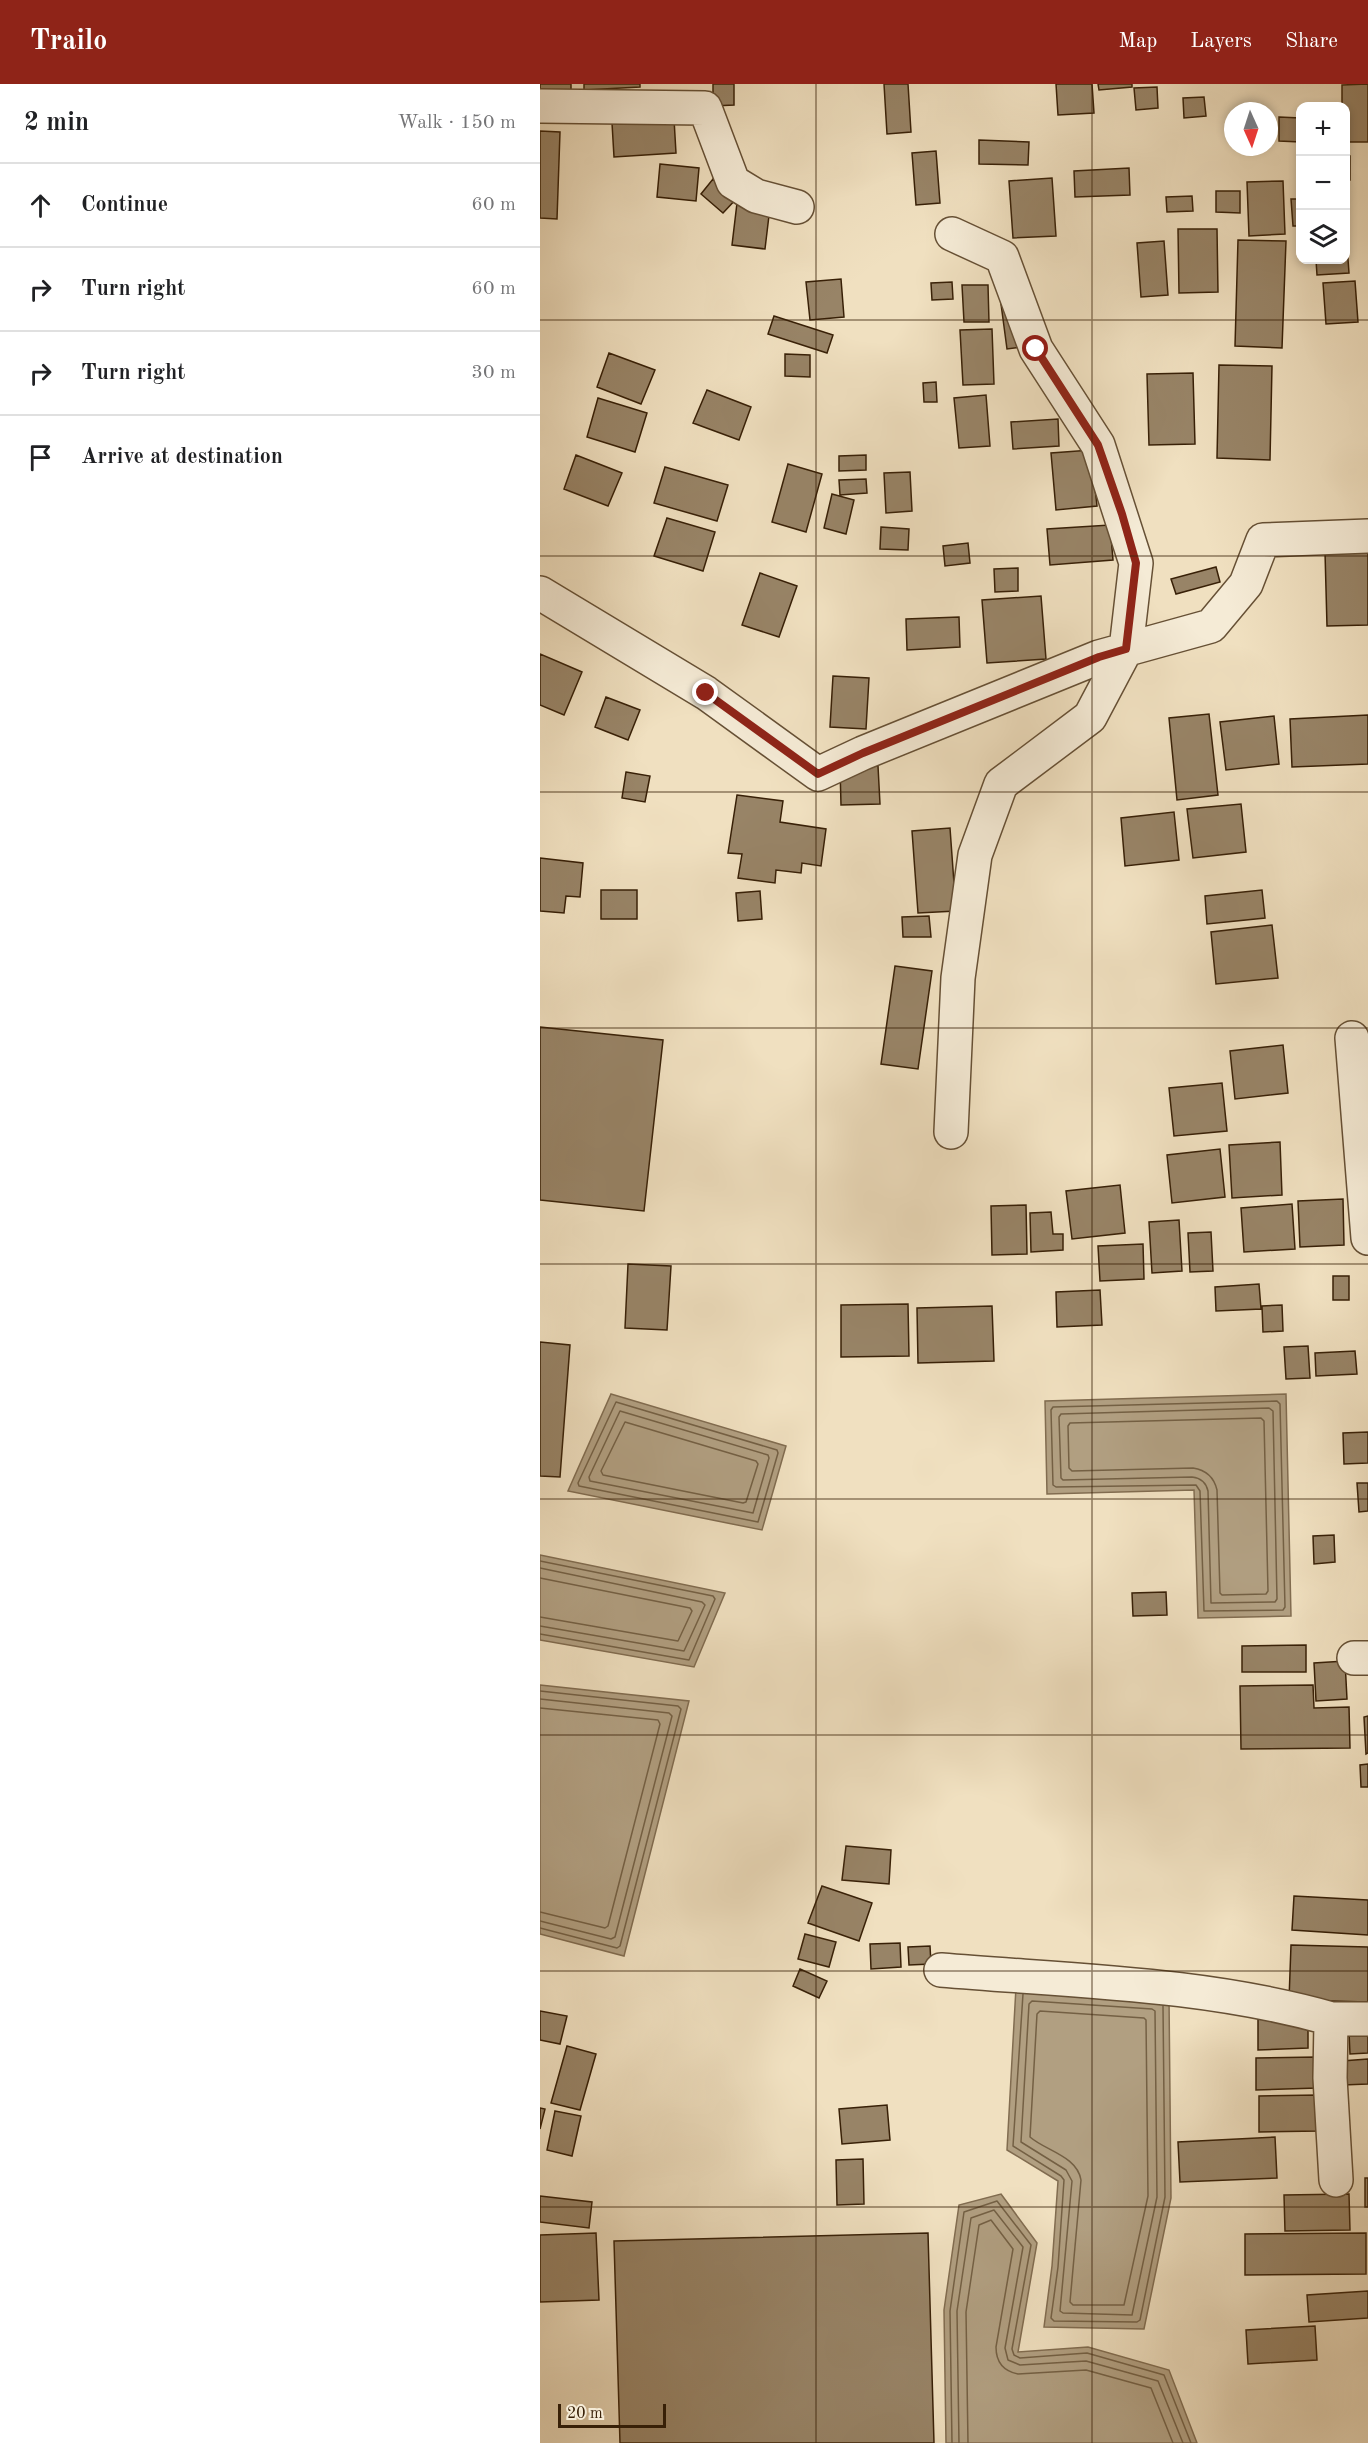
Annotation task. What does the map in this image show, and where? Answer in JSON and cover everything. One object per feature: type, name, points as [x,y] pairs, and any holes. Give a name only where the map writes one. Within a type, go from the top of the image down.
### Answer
[{"type":"street","points":[[540,106],[705,96],[733,182],[756,196],[797,207]]},
{"type":"street","points":[[951,1132],[958,978],[975,855],[1001,784],[1090,717],[1126,649],[1136,563],[1098,445],[1036,349],[1002,257],[952,234]]},
{"type":"street","points":[[540,593],[706,693],[818,774],[863,753],[1088,661],[1211,626],[1246,584],[1263,540],[1368,536]]},
{"type":"street","points":[[1352,1038],[1368,1238]]},
{"type":"street","points":[[941,1970],[1161,1988],[1284,2005],[1332,2019],[1368,2019]]},
{"type":"street","points":[[1332,2019],[1330,2078],[1336,2180]]},
{"type":"water","points":[[611,1394],[786,1446],[762,1530],[568,1491]]},
{"type":"water","points":[[1286,1394],[1291,1616],[1198,1618],[1194,1490],[1047,1494],[1045,1401]]},
{"type":"water","points":[[540,1555],[725,1593],[694,1667],[540,1640]]},
{"type":"water","points":[[540,1685],[689,1701],[624,1956],[540,1934]]},
{"type":"water","points":[[1016,1987],[1169,1997],[1171,2198],[1144,2329],[1044,2327],[1052,2266],[1058,2181],[1007,2150]]},
{"type":"water","points":[[1001,2194],[1037,2243],[1018,2352],[1088,2347],[1169,2370],[1197,2443],[946,2443],[944,2310],[959,2205]]},
{"type":"building","points":[[540,84],[571,84],[571,95],[540,95]]},
{"type":"building","points":[[584,84],[640,84],[640,87],[584,90]]},
{"type":"building","points":[[713,84],[734,84],[734,105],[713,106]]},
{"type":"building","points":[[884,84],[908,84],[911,132],[887,134]]},
{"type":"building","points":[[1056,84],[1092,84],[1094,113],[1058,115]]},
{"type":"building","points":[[1098,84],[1132,84],[1132,87],[1099,90]]},
{"type":"building","points":[[1368,84],[1368,142],[1350,142],[1350,102],[1342,102],[1342,85]]},
{"type":"building","points":[[1157,87],[1158,108],[1136,110],[1134,88]]},
{"type":"building","points":[[1204,97],[1206,116],[1184,118],[1183,98]]},
{"type":"building","points":[[1279,117],[1296,118],[1296,142],[1279,141]]},
{"type":"building","points":[[674,119],[676,153],[614,157],[612,123]]},
{"type":"building","points":[[540,131],[560,132],[557,219],[540,218]]},
{"type":"building","points":[[979,140],[1029,142],[1028,165],[979,164]]},
{"type":"building","points":[[936,151],[940,203],[916,205],[912,153]]},
{"type":"building","points":[[660,164],[699,168],[696,201],[657,197]]},
{"type":"building","points":[[1129,168],[1130,195],[1075,197],[1074,171]]},
{"type":"building","points":[[1052,178],[1056,236],[1013,238],[1009,181]]},
{"type":"building","points":[[713,179],[737,198],[723,213],[701,194]]},
{"type":"building","points":[[1283,181],[1285,234],[1249,236],[1247,182]]},
{"type":"building","points":[[1216,191],[1240,191],[1240,213],[1216,212]]},
{"type":"building","points":[[1192,196],[1193,211],[1167,212],[1166,197]]},
{"type":"building","points":[[1291,199],[1296,199],[1296,226],[1293,226]]},
{"type":"building","points":[[737,203],[770,207],[765,249],[732,245]]},
{"type":"building","points":[[1178,229],[1217,229],[1218,292],[1179,293]]},
{"type":"building","points":[[1238,240],[1286,241],[1282,348],[1235,346]]},
{"type":"building","points":[[1164,241],[1168,295],[1141,297],[1137,243]]},
{"type":"building","points":[[1316,264],[1348,264],[1349,273],[1317,275]]},
{"type":"building","points":[[841,279],[844,317],[810,320],[806,282]]},
{"type":"building","points":[[1355,281],[1358,322],[1326,324],[1323,283]]},
{"type":"building","points":[[952,282],[953,299],[932,300],[931,283]]},
{"type":"building","points":[[962,285],[988,285],[989,322],[964,322]]},
{"type":"building","points":[[1015,302],[1022,347],[1007,349],[1001,304]]},
{"type":"building","points":[[774,316],[833,335],[827,353],[768,334]]},
{"type":"building","points":[[992,329],[994,384],[963,385],[960,330]]},
{"type":"building","points":[[609,353],[655,370],[641,404],[597,387]]},
{"type":"building","points":[[785,354],[810,355],[810,377],[785,376]]},
{"type":"building","points":[[1219,365],[1272,366],[1270,460],[1217,458]]},
{"type":"building","points":[[1193,373],[1195,444],[1149,445],[1147,374]]},
{"type":"building","points":[[936,382],[937,402],[924,402],[923,383]]},
{"type":"building","points":[[707,390],[751,407],[739,440],[693,423]]},
{"type":"building","points":[[986,395],[990,446],[959,448],[954,398]]},
{"type":"building","points":[[598,398],[647,413],[635,452],[587,437]]},
{"type":"building","points":[[1058,419],[1059,446],[1013,449],[1011,422]]},
{"type":"building","points":[[1091,450],[1097,506],[1056,510],[1051,453]]},
{"type":"building","points":[[576,455],[622,473],[608,506],[564,489]]},
{"type":"building","points":[[866,455],[866,470],[839,471],[839,456]]},
{"type":"building","points":[[788,464],[822,474],[806,532],[772,522]]},
{"type":"building","points":[[665,467],[728,485],[717,521],[654,503]]},
{"type":"building","points":[[910,472],[912,511],[886,513],[884,473]]},
{"type":"building","points":[[866,479],[867,493],[840,495],[839,480]]},
{"type":"building","points":[[832,494],[854,500],[846,534],[824,528]]},
{"type":"building","points":[[667,518],[715,532],[703,571],[654,556]]},
{"type":"building","points":[[1110,525],[1113,560],[1050,565],[1047,529]]},
{"type":"building","points":[[881,527],[909,529],[908,550],[880,549]]},
{"type":"building","points":[[968,543],[970,563],[945,566],[943,546]]},
{"type":"building","points":[[1368,550],[1368,625],[1327,626],[1325,552]]},
{"type":"building","points":[[1216,567],[1220,582],[1176,594],[1171,579]]},
{"type":"building","points":[[1018,568],[1018,591],[995,592],[994,569]]},
{"type":"building","points":[[760,573],[797,586],[779,637],[742,625]]},
{"type":"building","points":[[1041,596],[1046,659],[987,663],[982,600]]},
{"type":"building","points":[[959,617],[960,647],[907,650],[906,619]]},
{"type":"building","points":[[540,654],[582,672],[564,715],[540,705]]},
{"type":"building","points":[[833,676],[869,678],[866,729],[830,727]]},
{"type":"building","points":[[606,697],[640,710],[628,740],[595,727]]},
{"type":"building","points":[[1209,714],[1218,795],[1177,800],[1169,718]]},
{"type":"building","points":[[1368,715],[1368,764],[1292,767],[1290,719]]},
{"type":"building","points":[[1274,716],[1279,764],[1226,770],[1220,722]]},
{"type":"building","points":[[878,766],[880,804],[841,805],[840,767]]},
{"type":"building","points":[[626,772],[650,776],[645,802],[622,798]]},
{"type":"building","points":[[737,795],[783,801],[780,822],[826,829],[821,866],[802,863],[801,873],[776,870],[775,883],[738,878],[742,854],[728,853]]},
{"type":"building","points":[[1241,804],[1246,852],[1193,858],[1187,809]]},
{"type":"building","points":[[1174,812],[1179,860],[1125,866],[1121,818]]},
{"type":"building","points":[[950,828],[956,911],[918,913],[912,831]]},
{"type":"building","points":[[540,858],[583,863],[580,897],[566,896],[564,913],[540,911]]},
{"type":"building","points":[[601,890],[637,890],[637,919],[601,919]]},
{"type":"building","points":[[1262,890],[1265,918],[1207,924],[1205,896]]},
{"type":"building","points":[[760,891],[762,919],[738,921],[736,893]]},
{"type":"building","points":[[929,916],[931,937],[903,937],[902,917]]},
{"type":"building","points":[[1272,925],[1278,978],[1216,984],[1211,932]]},
{"type":"building","points":[[895,966],[932,971],[918,1069],[881,1064]]},
{"type":"building","points":[[540,1027],[663,1040],[644,1211],[540,1200]]},
{"type":"building","points":[[1283,1045],[1288,1093],[1235,1099],[1230,1051]]},
{"type":"building","points":[[1222,1083],[1227,1131],[1174,1136],[1169,1088]]},
{"type":"building","points":[[1280,1142],[1282,1195],[1232,1198],[1229,1145]]},
{"type":"building","points":[[1220,1149],[1225,1197],[1172,1203],[1167,1155]]},
{"type":"building","points":[[1120,1185],[1125,1233],[1072,1239],[1066,1191]]},
{"type":"building","points":[[1343,1199],[1344,1245],[1300,1247],[1298,1201]]},
{"type":"building","points":[[1292,1204],[1295,1249],[1244,1252],[1241,1208]]},
{"type":"building","points":[[1026,1205],[1027,1254],[992,1255],[991,1206]]},
{"type":"building","points":[[1051,1212],[1053,1234],[1063,1234],[1063,1250],[1031,1252],[1030,1213]]},
{"type":"building","points":[[1179,1220],[1182,1271],[1152,1273],[1149,1222]]},
{"type":"building","points":[[1211,1232],[1213,1271],[1190,1272],[1188,1233]]},
{"type":"building","points":[[1143,1244],[1144,1279],[1100,1281],[1098,1246]]},
{"type":"building","points":[[628,1264],[671,1266],[667,1330],[625,1328]]},
{"type":"building","points":[[1333,1276],[1349,1276],[1349,1300],[1333,1300]]},
{"type":"building","points":[[1259,1284],[1261,1309],[1216,1311],[1215,1287]]},
{"type":"building","points":[[1100,1290],[1102,1325],[1057,1327],[1056,1292]]},
{"type":"building","points":[[908,1304],[909,1356],[841,1357],[841,1305]]},
{"type":"building","points":[[1282,1305],[1283,1331],[1263,1332],[1262,1306]]},
{"type":"building","points":[[992,1306],[994,1361],[918,1363],[917,1308]]},
{"type":"building","points":[[540,1342],[570,1345],[560,1477],[540,1476]]},
{"type":"building","points":[[1308,1346],[1310,1378],[1286,1379],[1284,1347]]},
{"type":"building","points":[[1355,1351],[1357,1374],[1316,1376],[1315,1353]]},
{"type":"building","points":[[1368,1432],[1368,1463],[1344,1464],[1343,1433]]},
{"type":"building","points":[[1357,1483],[1368,1483],[1368,1511],[1359,1512]]},
{"type":"building","points":[[1334,1535],[1335,1562],[1314,1564],[1313,1536]]},
{"type":"building","points":[[1166,1592],[1167,1615],[1133,1616],[1132,1593]]},
{"type":"building","points":[[1306,1645],[1306,1672],[1242,1672],[1242,1646]]},
{"type":"building","points":[[1345,1661],[1347,1699],[1316,1701],[1314,1663]]},
{"type":"building","points":[[1313,1685],[1314,1708],[1349,1707],[1350,1748],[1241,1749],[1240,1686]]},
{"type":"building","points":[[1368,1716],[1368,1753],[1366,1754],[1364,1717]]},
{"type":"building","points":[[1368,1764],[1368,1787],[1361,1787],[1360,1765]]},
{"type":"building","points":[[846,1846],[891,1850],[889,1884],[842,1880]]},
{"type":"building","points":[[822,1886],[872,1903],[859,1941],[808,1923]]},
{"type":"building","points":[[1294,1896],[1368,1900],[1368,1935],[1292,1930]]},
{"type":"building","points":[[805,1934],[836,1942],[829,1967],[798,1959]]},
{"type":"building","points":[[900,1943],[901,1967],[871,1969],[870,1944]]},
{"type":"building","points":[[1291,1945],[1368,1947],[1368,2002],[1289,2000]]},
{"type":"building","points":[[930,1946],[931,1964],[909,1965],[908,1947]]},
{"type":"building","points":[[800,1969],[827,1981],[819,1998],[793,1986]]},
{"type":"building","points":[[540,2011],[567,2016],[560,2044],[540,2040]]},
{"type":"building","points":[[1308,2016],[1308,2048],[1258,2050],[1258,2018]]},
{"type":"building","points":[[1368,2031],[1368,2053],[1350,2054],[1349,2032]]},
{"type":"building","points":[[567,2046],[596,2054],[580,2110],[551,2103]]},
{"type":"building","points":[[1317,2057],[1317,2088],[1256,2090],[1256,2058]]},
{"type":"building","points":[[1368,2059],[1368,2084],[1343,2085],[1342,2061]]},
{"type":"building","points":[[1318,2095],[1319,2131],[1259,2132],[1259,2096]]},
{"type":"building","points":[[887,2105],[890,2140],[842,2144],[839,2109]]},
{"type":"building","points":[[540,2108],[545,2109],[540,2129]]},
{"type":"building","points":[[555,2111],[581,2116],[572,2156],[547,2150]]},
{"type":"building","points":[[1275,2137],[1277,2178],[1180,2182],[1178,2142]]},
{"type":"building","points":[[863,2159],[864,2204],[837,2205],[836,2160]]},
{"type":"building","points":[[1365,2178],[1368,2178],[1368,2207],[1365,2207]]},
{"type":"building","points":[[1349,2194],[1350,2230],[1285,2231],[1284,2195]]},
{"type":"building","points":[[540,2196],[592,2202],[589,2228],[540,2222]]},
{"type":"building","points":[[596,2233],[599,2300],[540,2302],[540,2235]]},
{"type":"building","points":[[928,2233],[934,2443],[620,2443],[614,2241]]},
{"type":"building","points":[[1366,2233],[1366,2274],[1245,2275],[1245,2234]]},
{"type":"building","points":[[1368,2291],[1368,2318],[1309,2322],[1307,2295]]},
{"type":"building","points":[[1315,2326],[1317,2360],[1248,2364],[1246,2330]]},
{"type":"route","points":[[706,693],[818,774],[863,753],[1099,657],[1126,649],[1136,563],[1122,514],[1098,445],[1036,349]]}]
